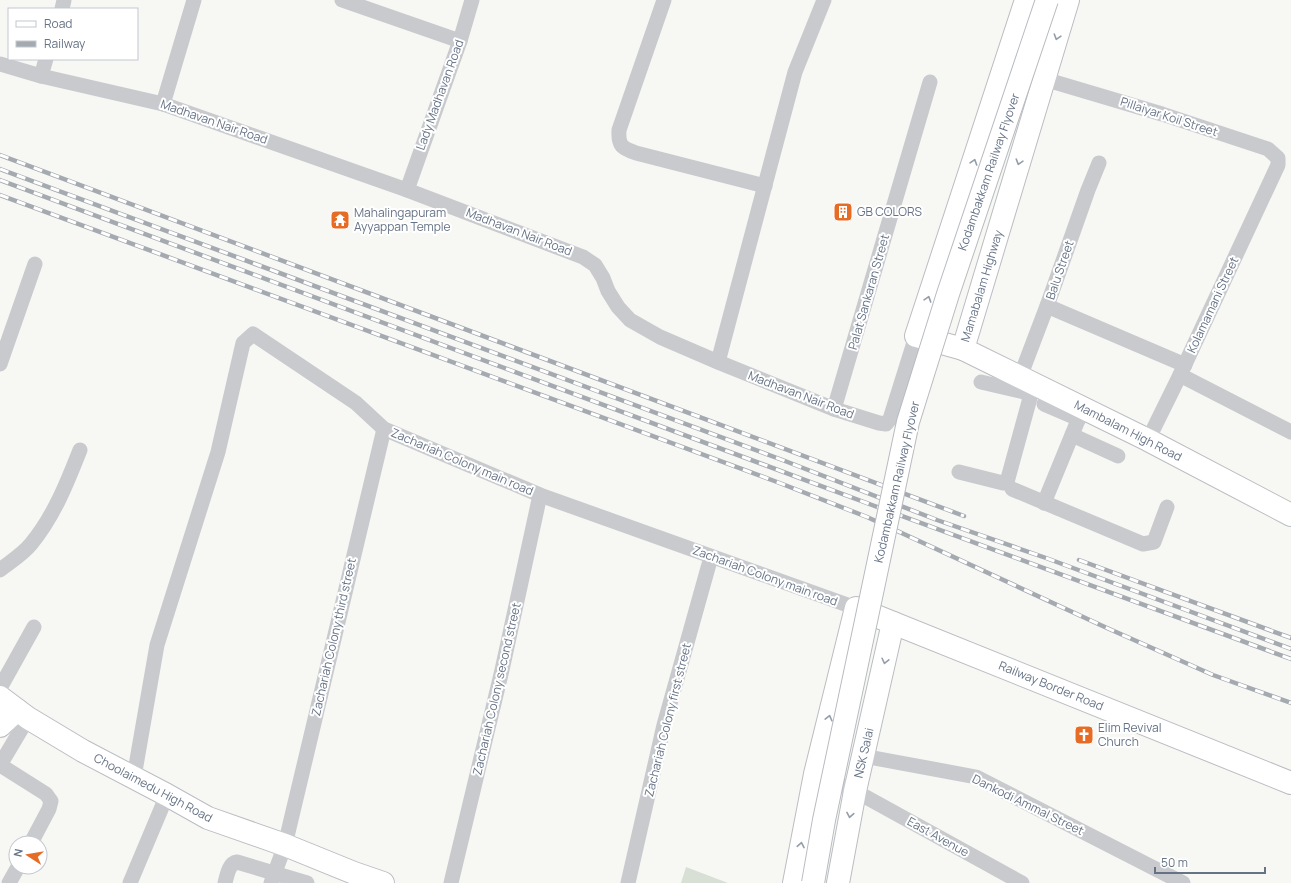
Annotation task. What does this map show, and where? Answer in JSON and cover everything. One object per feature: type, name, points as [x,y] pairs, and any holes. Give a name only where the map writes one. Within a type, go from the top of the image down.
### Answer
[{"type":"street","points":[[163,104],[194,0]]},
{"type":"street","points":[[342,0],[460,41]]},
{"type":"street","name":"Lady Madhavan Road","points":[[407,190],[460,41],[472,0]]},
{"type":"street","points":[[664,0],[619,130],[618,139],[621,145],[626,150],[636,153],[765,186]]},
{"type":"street","points":[[718,362],[795,72],[824,0]]},
{"type":"street","points":[[916,336],[1026,0]]},
{"type":"street","name":"Kodambakkam Railway Flyover","points":[[813,883],[824,820],[908,422],[1047,0]]},
{"type":"street","name":"Mamabalam Highway","points":[[916,336],[963,349],[1068,0]]},
{"type":"street","points":[[41,76],[46,60]]},
{"type":"street","name":"Madhavan Nair Road","points":[[0,64],[41,76],[163,104],[407,190],[583,257],[595,265],[618,307],[630,320],[660,337],[834,409],[883,424],[886,424],[890,419],[916,336]]},
{"type":"street","name":"Pillaiyar Koil Street","points":[[1044,79],[1162,114],[1268,150],[1278,158],[1278,165],[1275,170]]},
{"type":"street","name":"Palat Sankaran Street","points":[[834,409],[930,82]]},
{"type":"street","name":"Balu Street","points":[[1007,377],[1047,306],[1099,163]]},
{"type":"street","name":"Kolamamani Street","points":[[1148,440],[1275,170]]},
{"type":"street","points":[[966,185],[1009,195]]},
{"type":"street","points":[[941,260],[986,273]]},
{"type":"street","points":[[0,364],[35,264]]},
{"type":"street","points":[[1047,306],[1182,370],[1291,432]]},
{"type":"street","name":"Zachariah Colony main road","points":[[134,777],[157,645],[218,452],[244,343],[253,334],[356,403],[384,429],[540,495],[856,608]]},
{"type":"street","name":"Mambalam High Road","points":[[963,349],[1007,377],[1081,414],[1148,440],[1291,515]]},
{"type":"street","points":[[959,472],[1006,483],[1030,398],[1029,395],[1007,377],[981,382]]},
{"type":"street","points":[[1044,404],[1081,414],[1044,503]]},
{"type":"street","name":"Zachariah Colony third street","points":[[273,878],[284,845],[384,429]]},
{"type":"street","points":[[1072,435],[1118,456]]},
{"type":"street","points":[[0,570],[30,545],[52,514],[69,479],[80,450]]},
{"type":"street","points":[[1012,489],[1143,544],[1154,542],[1167,507]]},
{"type":"street","name":"Zachariah Colony second street","points":[[451,883],[502,670],[540,495]]},
{"type":"street","name":"Zachariah Colony first street","points":[[628,883],[664,725],[711,557]]},
{"type":"street","points":[[794,883],[815,774],[856,608]]},
{"type":"street","name":"Railway Border Road","points":[[856,608],[1291,783]]},
{"type":"street","name":"NSK Salai","points":[[838,883],[855,791],[893,623]]},
{"type":"street","points":[[0,688],[34,627]]},
{"type":"street","name":"Choolaimedu High Road","points":[[0,697],[23,714],[83,751],[167,794],[208,818],[284,845],[352,878],[383,883]]},
{"type":"street","points":[[0,726],[23,714]]},
{"type":"street","points":[[23,714],[0,765],[46,794],[51,801],[49,809],[35,835]]},
{"type":"street","name":"Dankodi Ammal Street","points":[[863,756],[976,777],[1183,883]]},
{"type":"street","name":"East Avenue","points":[[815,774],[855,791],[1022,883]]},
{"type":"street","points":[[130,883],[167,794]]},
{"type":"street","points":[[225,883],[233,862],[238,862],[273,878],[307,883]]},
{"type":"shaded area","points":[[686,867],[728,883],[681,883]]},
{"type":"railway","points":[[0,155],[964,516]]},
{"type":"railway","points":[[0,169],[785,461],[937,520],[1046,558],[1291,649]]},
{"type":"railway","points":[[0,180],[872,505],[1291,659]]},
{"type":"railway","points":[[0,195],[777,482],[867,517],[1107,628],[1213,675],[1291,703]]},
{"type":"railway","points":[[1079,560],[1291,638]]},
{"type":"place","name":"GB COLORS","points":[[843,212]]},
{"type":"place","name":"Mahalingapuram Ayyappan Temple","points":[[340,220]]},
{"type":"place","name":"Elim Revival Church","points":[[1084,735]]}]
